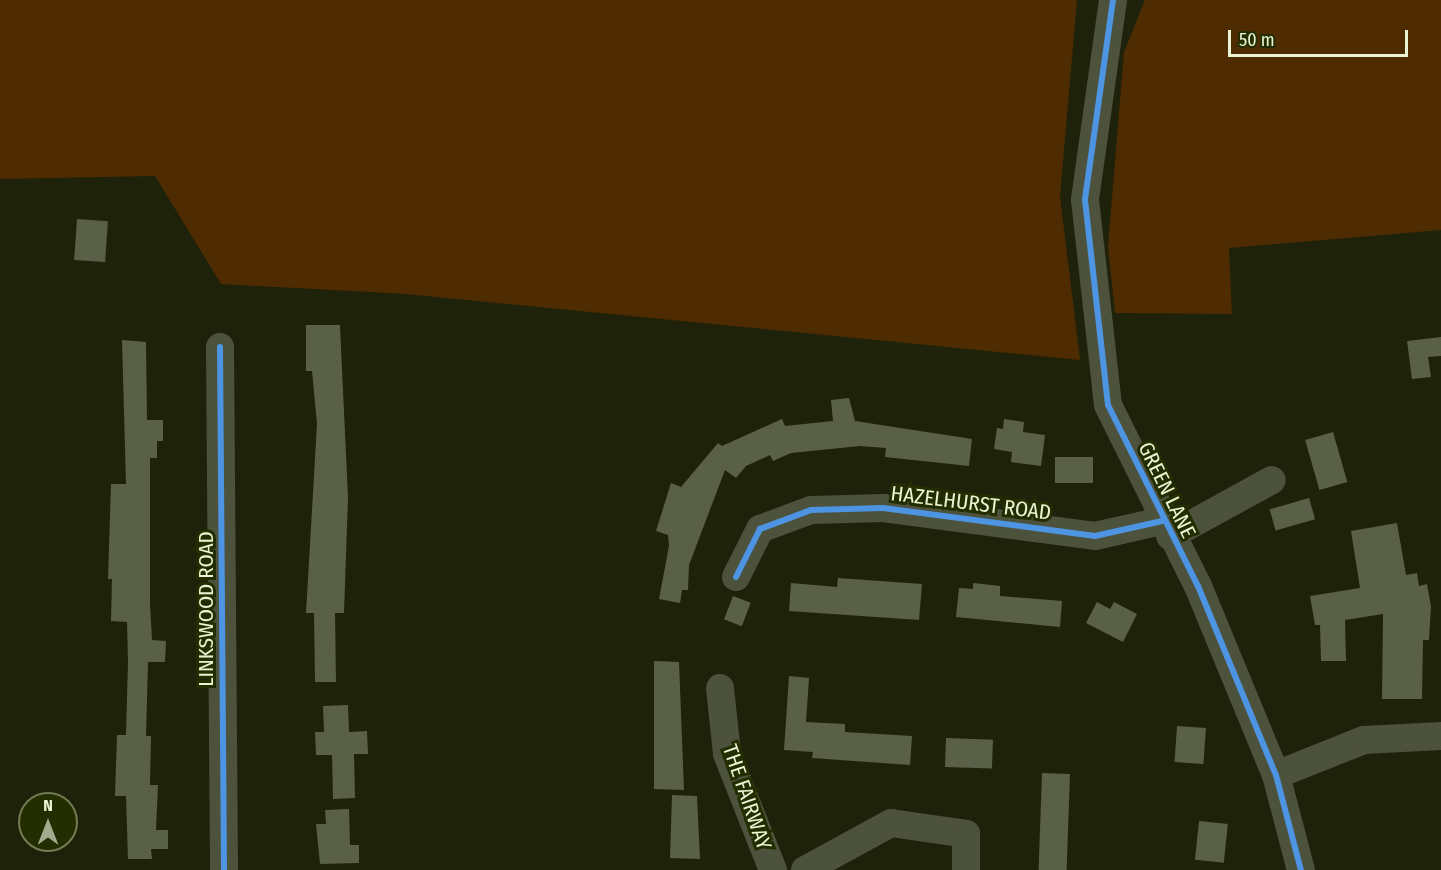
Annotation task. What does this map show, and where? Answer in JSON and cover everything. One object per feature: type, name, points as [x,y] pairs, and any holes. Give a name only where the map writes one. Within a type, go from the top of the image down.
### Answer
[{"type":"street","name":"GREEN LANE","points":[[1114,6],[1085,200],[1108,405],[1166,529],[1197,586],[1276,775],[1301,870]]},
{"type":"street","name":"LINKSWOOD ROAD","points":[[220,347],[224,870]]},
{"type":"street","name":"HAZELHURST ROAD","points":[[736,577],[760,529],[811,510],[883,508],[1095,536],[1166,529],[1272,480]]},
{"type":"street","name":"THE FAIRWAY","points":[[720,688],[727,754],[773,870]]},
{"type":"street","points":[[1276,775],[1365,740],[1441,736]]},
{"type":"street","points":[[805,870],[891,823],[966,834],[966,870]]},
{"type":"shaded area","points":[[0,0],[1077,0],[1060,196],[1080,360],[406,294],[221,284],[155,176],[0,179]]},
{"type":"shaded area","points":[[1145,0],[1441,0],[1441,230],[1229,248],[1232,314],[1115,313],[1108,247],[1124,52]]},
{"type":"building","points":[[77,219],[108,221],[105,262],[74,260]]},
{"type":"building","points":[[306,325],[340,325],[348,498],[344,613],[335,613],[336,682],[315,682],[314,613],[306,613],[317,424],[312,371],[306,371]]},
{"type":"building","points":[[1441,337],[1441,356],[1428,357],[1431,377],[1412,379],[1407,341]]},
{"type":"building","points":[[122,340],[146,342],[147,420],[163,420],[163,441],[157,441],[157,458],[150,458],[150,604],[152,640],[166,641],[165,662],[148,662],[146,736],[151,736],[150,785],[158,785],[156,830],[168,830],[168,849],[151,849],[152,859],[128,859],[126,796],[115,796],[117,735],[126,735],[128,661],[127,622],[111,621],[112,579],[108,579],[111,484],[126,484]]},
{"type":"building","points":[[849,398],[855,421],[972,439],[969,466],[885,457],[886,448],[860,446],[791,453],[773,461],[770,455],[746,466],[736,478],[725,470],[689,565],[688,590],[682,590],[680,603],[659,599],[669,546],[668,535],[656,531],[671,483],[681,487],[718,443],[722,446],[782,419],[785,426],[833,421],[831,400]]},
{"type":"building","points":[[1004,419],[1024,422],[1023,432],[1045,435],[1041,466],[1011,462],[1012,452],[994,449],[997,428],[1003,429]]},
{"type":"building","points":[[1333,432],[1347,482],[1319,490],[1305,440]]},
{"type":"building","points":[[1055,457],[1093,457],[1093,483],[1055,483]]},
{"type":"building","points":[[1309,498],[1315,519],[1276,530],[1270,509]]},
{"type":"building","points":[[1397,523],[1406,575],[1417,573],[1419,586],[1427,584],[1431,606],[1429,640],[1423,640],[1422,699],[1382,699],[1383,614],[1345,620],[1346,661],[1321,661],[1320,625],[1315,625],[1310,596],[1360,588],[1351,531]]},
{"type":"building","points":[[838,578],[922,584],[919,620],[789,611],[791,583],[837,587]]},
{"type":"building","points":[[973,583],[1000,586],[1000,596],[1062,601],[1060,627],[956,617],[959,588],[973,589]]},
{"type":"building","points":[[733,596],[751,603],[742,626],[724,619]]},
{"type":"building","points":[[1097,602],[1110,609],[1114,602],[1137,614],[1123,642],[1086,623]]},
{"type":"building","points":[[654,661],[679,662],[684,790],[654,789]]},
{"type":"building","points":[[789,676],[809,678],[806,722],[845,724],[845,732],[912,736],[910,765],[812,758],[813,752],[784,750]]},
{"type":"building","points":[[348,705],[349,732],[367,731],[368,754],[354,754],[355,798],[333,799],[332,755],[316,755],[315,732],[324,732],[323,706]]},
{"type":"building","points":[[1177,726],[1206,728],[1203,764],[1174,762]]},
{"type":"building","points":[[946,738],[993,740],[992,769],[945,767]]},
{"type":"building","points":[[1042,773],[1070,774],[1067,870],[1039,870]]},
{"type":"building","points":[[672,795],[697,796],[700,859],[670,858]]},
{"type":"building","points":[[349,809],[350,845],[359,845],[359,863],[320,864],[316,824],[326,824],[325,810]]},
{"type":"building","points":[[1199,821],[1228,824],[1224,863],[1195,860]]},
{"type":"cycle path","points":[[1113,0],[1085,200],[1108,405],[1198,586],[1276,775],[1301,870]]},
{"type":"cycle path","points":[[220,347],[224,870]]},
{"type":"cycle path","points":[[736,577],[760,529],[811,510],[883,508],[1095,536],[1162,521]]}]
